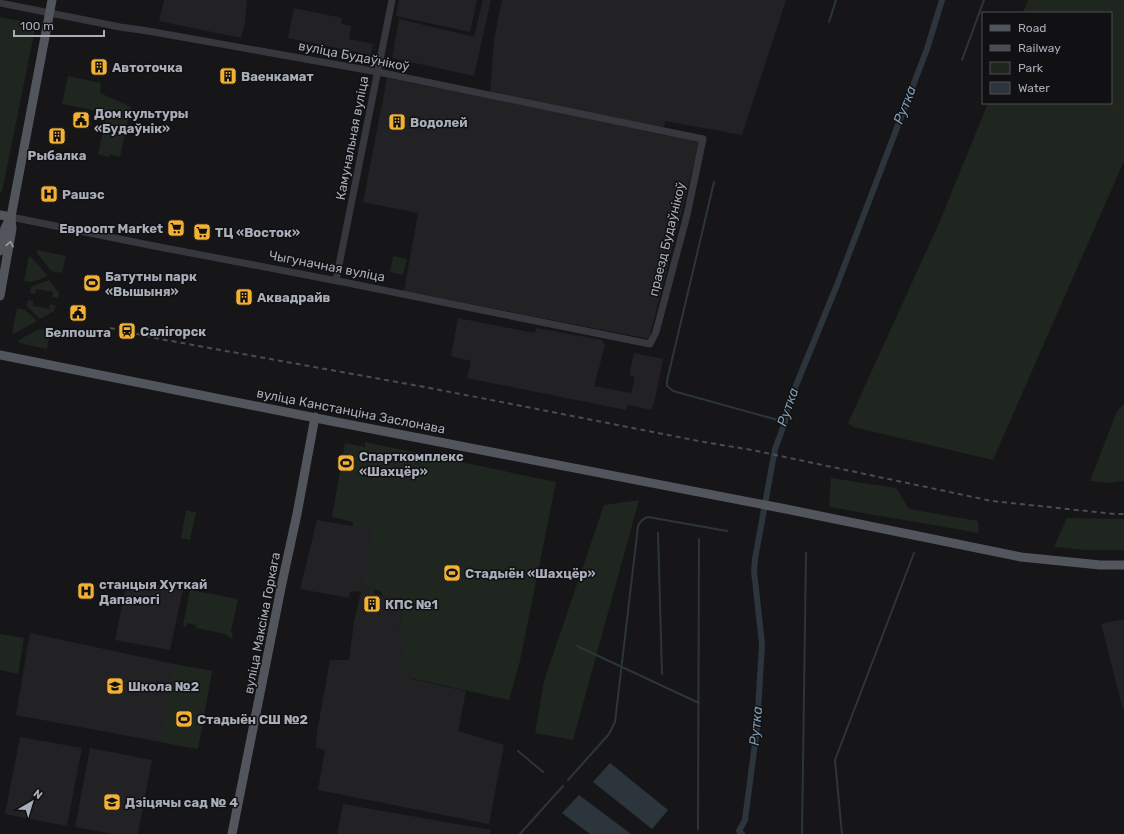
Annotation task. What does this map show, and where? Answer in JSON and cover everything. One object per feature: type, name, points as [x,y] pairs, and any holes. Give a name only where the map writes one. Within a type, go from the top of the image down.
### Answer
[{"type":"main road","points":[[0,296],[12,229],[11,217],[52,0]]},
{"type":"main road","name":"Чыгуначная вуліца","points":[[0,215],[11,217]]},
{"type":"main road","points":[[0,252],[5,228],[11,217]]},
{"type":"main road","name":"вуліца Канстанціна Заслонава","points":[[0,355],[746,501],[1021,557],[1124,566]]},
{"type":"main road","name":"вуліца Максіма Горкага","points":[[232,834],[297,514],[315,417]]},
{"type":"street","name":"Камунальная вуліца","points":[[336,280],[392,0]]},
{"type":"street","name":"вуліца Будаўнікоў","points":[[0,3],[120,27],[148,30],[378,72],[703,139]]},
{"type":"street","name":"праезд Будаўнікоў","points":[[650,344],[656,332],[687,215],[703,139]]},
{"type":"street","name":"Чыгуначная вуліца","points":[[11,217],[142,244],[336,280],[650,344]]},
{"type":"shaded area","points":[[164,0],[247,0],[245,22],[241,38],[159,21]]},
{"type":"shaded area","points":[[399,0],[477,0],[470,32],[396,16]]},
{"type":"shaded area","points":[[483,0],[491,0],[474,76],[392,58],[399,19],[474,37]]},
{"type":"shaded area","points":[[502,0],[786,0],[742,135],[665,121],[664,127],[490,94],[494,39]]},
{"type":"shaded area","points":[[294,8],[342,18],[341,24],[351,26],[349,39],[373,44],[371,55],[288,38]]},
{"type":"shaded area","points":[[387,78],[700,140],[649,339],[404,291],[418,213],[363,202]]},
{"type":"shaded area","points":[[458,318],[535,333],[536,328],[602,340],[605,346],[594,386],[631,393],[635,377],[629,375],[634,353],[663,359],[655,399],[651,410],[628,405],[626,410],[467,378],[471,361],[451,356]]},
{"type":"shaded area","points":[[317,520],[374,530],[363,584],[375,589],[374,594],[404,599],[398,638],[405,644],[412,669],[411,679],[466,691],[458,731],[504,745],[489,824],[318,790],[325,750],[316,748],[317,732],[330,660],[349,660],[354,622],[361,591],[350,592],[349,598],[300,589]]},
{"type":"shaded area","points":[[127,581],[183,590],[170,650],[115,640]]},
{"type":"shaded area","points":[[1124,619],[1124,713],[1101,624]]},
{"type":"shaded area","name":"Школа №2","points":[[30,633],[212,671],[198,749],[16,715]]},
{"type":"shaded area","points":[[20,737],[82,748],[67,826],[5,814]]},
{"type":"shaded area","name":"Дзіцячы сад № 4","points":[[90,748],[152,760],[138,834],[112,834],[75,827]]},
{"type":"shaded area","points":[[343,804],[491,830],[490,834],[337,834]]},
{"type":"green space","points":[[1028,0],[1124,0],[1124,161],[993,460],[853,427],[848,423],[940,221],[988,104],[1112,104],[1112,12],[1023,12]]},
{"type":"green space","points":[[0,17],[36,24],[2,192],[0,193]]},
{"type":"green space","points":[[68,76],[101,83],[100,93],[131,107],[120,157],[110,154],[109,157],[98,154],[107,113],[62,104]]},
{"type":"green space","points":[[37,250],[66,256],[62,273],[51,271],[37,253]]},
{"type":"green space","points":[[29,256],[47,275],[46,277],[32,282],[24,281]]},
{"type":"green space","points":[[393,256],[407,259],[403,275],[390,272]]},
{"type":"green space","points":[[49,280],[59,293],[58,298],[52,297],[53,292],[36,289],[35,294],[30,293],[31,287]]},
{"type":"green space","points":[[28,300],[33,301],[33,306],[49,309],[50,304],[56,306],[54,311],[40,319],[27,306]]},
{"type":"green space","points":[[17,308],[25,310],[36,320],[36,322],[15,333],[12,333]]},
{"type":"green space","points":[[39,329],[50,331],[47,349],[19,343],[19,340]]},
{"type":"green space","points":[[1124,404],[1124,481],[1110,483],[1090,481],[1117,411]]},
{"type":"green space","name":"Стадыён «Шахцёр»","points":[[365,442],[556,482],[520,661],[509,700],[410,678],[412,669],[400,667],[405,644],[398,642],[398,638],[404,599],[382,595],[381,592],[363,584],[373,530],[353,527],[353,522],[332,517],[345,443],[365,447]]},
{"type":"green space","points":[[831,478],[896,488],[909,509],[978,521],[979,533],[829,507]]},
{"type":"green space","points":[[639,500],[573,740],[535,733],[544,681],[604,505]]},
{"type":"green space","points":[[186,510],[196,512],[190,540],[181,538]]},
{"type":"green space","points":[[1067,518],[1124,519],[1124,550],[1086,550],[1054,547]]},
{"type":"green space","points":[[190,590],[238,599],[231,631],[233,635],[231,639],[225,634],[196,628],[196,625],[187,623],[186,627],[183,626]]},
{"type":"green space","points":[[0,634],[24,638],[18,674],[0,670]]},
{"type":"green space","name":"Стадыён СШ №2","points":[[174,664],[212,671],[198,749],[160,742]]},
{"type":"water","points":[[610,763],[668,810],[652,829],[593,782]]},
{"type":"water","points":[[579,795],[631,834],[590,834],[562,813]]},
{"type":"waterway","points":[[829,22],[836,0]]},
{"type":"waterway","name":"Рутка","points":[[742,834],[739,831],[745,820],[757,728],[762,644],[754,571],[755,559],[775,449],[785,422],[788,405],[837,285],[927,49],[942,0]]},
{"type":"waterway","points":[[962,60],[984,0]]},
{"type":"waterway","points":[[714,182],[667,386],[673,391],[785,422]]},
{"type":"waterway","points":[[568,780],[609,734],[615,722],[638,526],[643,519],[648,517],[727,531]]},
{"type":"waterway","points":[[658,533],[662,674]]},
{"type":"waterway","points":[[698,829],[699,539]]},
{"type":"waterway","points":[[802,834],[806,553]]},
{"type":"waterway","points":[[842,834],[835,760],[914,553]]},
{"type":"waterway","points":[[577,646],[699,703]]},
{"type":"waterway","points":[[518,751],[543,772]]},
{"type":"waterway","points":[[520,834],[563,786]]},
{"type":"railway","points":[[110,328],[160,339],[430,388],[704,442],[752,450],[992,501],[1124,514]]},
{"type":"place","name":"Автоточка","points":[[99,67]]},
{"type":"place","name":"Ваенкамат","points":[[228,76]]},
{"type":"place","name":"Дом культуры «Будаўнік»","points":[[81,120]]},
{"type":"place","name":"Водолей","points":[[397,122]]},
{"type":"place","name":"Рыбалка","points":[[57,136]]},
{"type":"place","name":"Рашэс","points":[[49,194]]},
{"type":"place","name":"Евроопт Market","points":[[176,228]]},
{"type":"place","name":"ТЦ «Восток»","points":[[202,232]]},
{"type":"place","name":"Батутны парк «Вышыня»","points":[[92,283]]},
{"type":"place","name":"Аквадрайв","points":[[244,297]]},
{"type":"place","name":"Белпошта","points":[[78,313]]},
{"type":"place","name":"Салігорск","points":[[127,331]]},
{"type":"place","name":"Спарткомплекс «Шахцёр»","points":[[346,463]]},
{"type":"place","name":"Стадыён «Шахцёр»","points":[[452,573]]},
{"type":"place","name":"станцыя Хуткай Дапамогі","points":[[86,591]]},
{"type":"place","name":"КПС №1","points":[[372,604]]},
{"type":"place","name":"Школа №2","points":[[115,686]]},
{"type":"place","name":"Стадыён СШ №2","points":[[184,719]]},
{"type":"place","name":"Дзіцячы сад № 4","points":[[112,802]]}]
